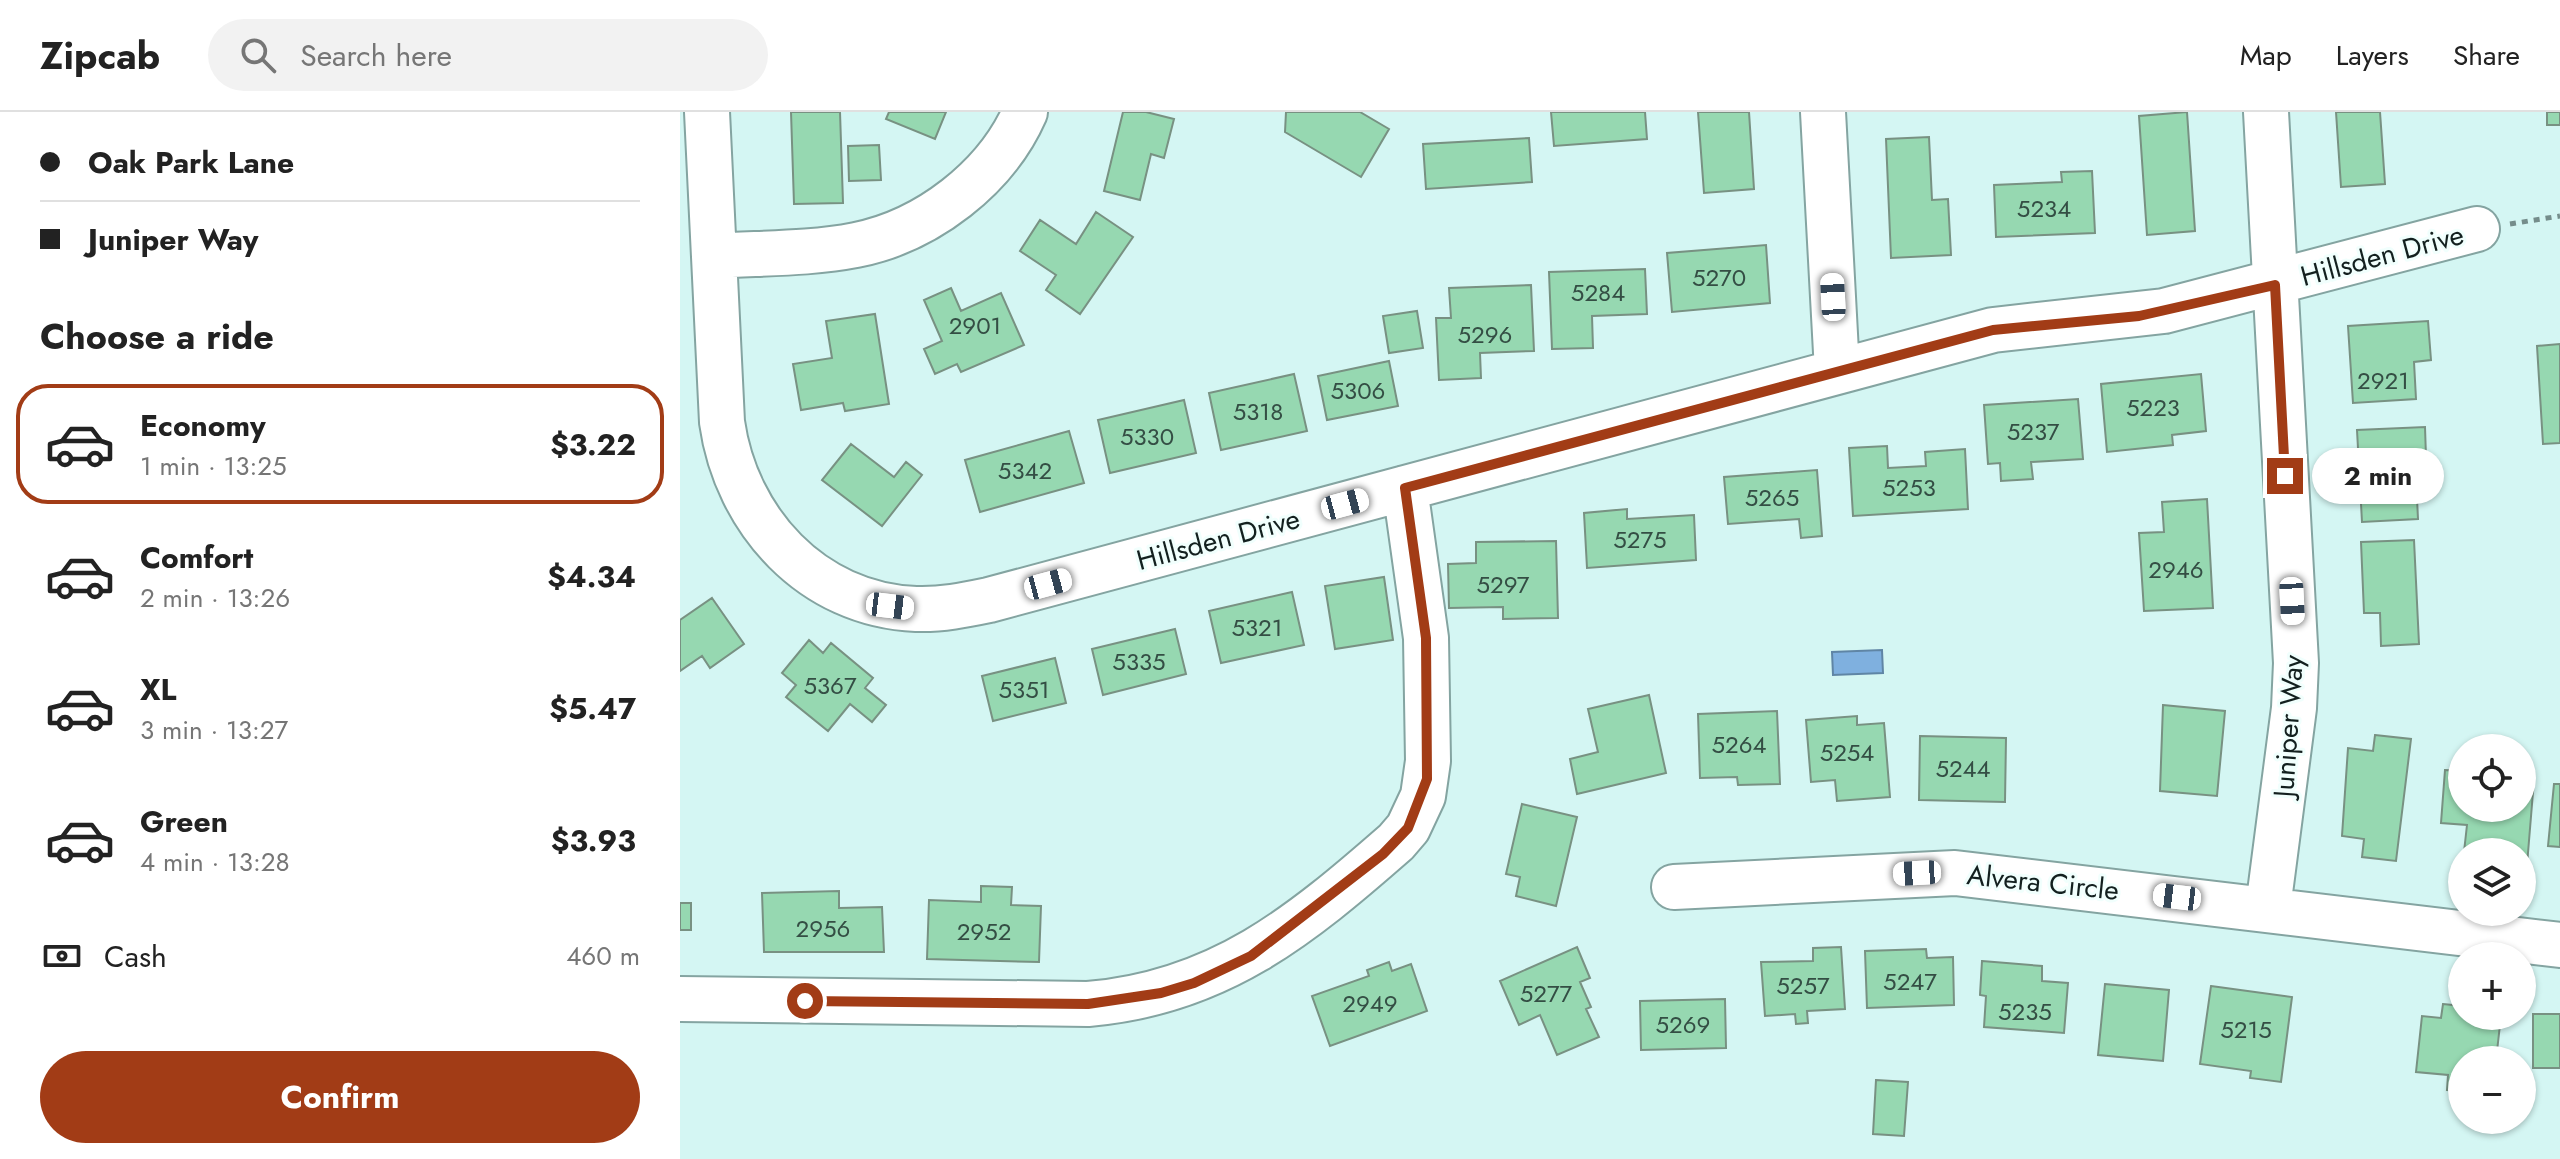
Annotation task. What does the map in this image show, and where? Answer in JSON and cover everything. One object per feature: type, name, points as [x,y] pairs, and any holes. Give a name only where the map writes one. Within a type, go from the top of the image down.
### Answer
[{"type":"street","name":"Hillsden Drive","points":[[707,112],[703,275],[726,447],[742,495],[773,540],[794,560],[840,590],[863,599],[915,609],[989,600],[1993,330],[2139,316],[2275,285],[2477,229]]},
{"type":"street","points":[[703,275],[857,245],[912,226],[959,196],[996,161],[1025,112]]},
{"type":"street","points":[[1823,112],[1837,371]]},
{"type":"street","name":"Juniper Way","points":[[2266,112],[2296,663],[2294,708],[2268,908]]},
{"type":"street","points":[[680,999],[1113,1002],[1194,983],[1270,943],[1396,842],[1408,828],[1423,796],[1428,761],[1426,638],[1405,488]]},
{"type":"street","name":"Alvera Circle","points":[[1674,887],[1955,873],[2560,945]]},
{"type":"path","points":[[2477,229],[2560,216]]},
{"type":"water","points":[[1882,650],[1883,673],[1833,675],[1832,652]]},
{"type":"building","points":[[791,112],[840,112],[843,203],[794,204]]},
{"type":"building","points":[[889,112],[946,112],[935,139],[886,119]]},
{"type":"building","points":[[1123,112],[1146,112],[1174,119],[1164,158],[1151,154],[1140,200],[1104,191]]},
{"type":"building","points":[[1286,112],[1360,112],[1389,129],[1361,177],[1285,132]]},
{"type":"building","points":[[1551,112],[1645,112],[1647,139],[1554,146]]},
{"type":"building","points":[[1698,112],[1749,112],[1754,189],[1704,193]]},
{"type":"building","points":[[2187,112],[2195,231],[2147,235],[2139,116]]},
{"type":"building","points":[[2336,112],[2380,112],[2385,184],[2341,187]]},
{"type":"building","points":[[2547,112],[2560,112],[2560,125],[2547,125]]},
{"type":"building","points":[[1929,137],[1932,200],[1948,199],[1951,255],[1891,258],[1886,139]]},
{"type":"building","points":[[1529,138],[1532,182],[1426,189],[1423,144]]},
{"type":"building","points":[[879,145],[881,180],[849,181],[848,146]]},
{"type":"building","points":[[2092,171],[2095,233],[1996,237],[1994,185],[2062,182],[2061,172]]},
{"type":"building","points":[[1096,212],[1133,237],[1080,314],[1046,290],[1056,275],[1020,251],[1040,220],[1076,244]]},
{"type":"building","points":[[1766,245],[1770,303],[1672,312],[1667,253]]},
{"type":"building","points":[[1645,269],[1647,314],[1592,316],[1593,348],[1552,349],[1549,272]]},
{"type":"building","points":[[1531,285],[1534,351],[1480,353],[1481,378],[1439,380],[1436,318],[1451,318],[1449,288]]},
{"type":"building","points":[[951,288],[961,311],[1001,293],[1024,345],[961,372],[957,364],[935,374],[924,349],[942,341],[924,300]]},
{"type":"building","points":[[1417,311],[1423,348],[1389,353],[1383,316]]},
{"type":"building","points":[[875,314],[889,404],[845,411],[843,403],[801,410],[793,364],[832,358],[826,321]]},
{"type":"building","points":[[2428,321],[2431,360],[2414,362],[2416,399],[2353,403],[2348,326]]},
{"type":"building","points":[[2560,344],[2560,443],[2543,444],[2537,346]]},
{"type":"building","points":[[1389,361],[1398,406],[1327,420],[1318,376]]},
{"type":"building","points":[[1294,374],[1307,431],[1221,450],[1209,393]]},
{"type":"building","points":[[2201,374],[2206,431],[2172,435],[2173,445],[2107,452],[2101,384]]},
{"type":"building","points":[[2078,399],[2083,459],[2031,462],[2033,479],[2001,481],[2000,463],[1988,464],[1984,405]]},
{"type":"building","points":[[1184,400],[1196,453],[1110,473],[1098,420]]},
{"type":"building","points":[[2425,427],[2426,457],[2415,457],[2418,519],[2362,522],[2357,430]]},
{"type":"building","points":[[1069,431],[1084,483],[980,512],[965,460]]},
{"type":"building","points":[[851,444],[894,477],[906,462],[922,475],[882,526],[822,480]]},
{"type":"building","points":[[1887,446],[1888,468],[1926,466],[1925,452],[1965,449],[1968,509],[1853,516],[1849,448]]},
{"type":"building","points":[[1817,470],[1822,536],[1801,538],[1799,519],[1728,524],[1724,477]]},
{"type":"building","points":[[2207,499],[2213,608],[2144,611],[2139,533],[2164,532],[2162,502]]},
{"type":"building","points":[[1627,509],[1627,519],[1694,515],[1696,560],[1587,568],[1584,513]]},
{"type":"building","points":[[2414,540],[2419,644],[2381,646],[2380,613],[2364,613],[2361,542]]},
{"type":"building","points":[[1556,541],[1558,618],[1503,619],[1503,607],[1449,608],[1448,564],[1476,563],[1476,542]]},
{"type":"building","points":[[1384,577],[1393,640],[1335,649],[1325,586]]},
{"type":"building","points":[[1292,592],[1304,645],[1221,663],[1209,611]]},
{"type":"building","points":[[712,598],[744,644],[710,668],[702,656],[680,671],[680,620]]},
{"type":"building","points":[[1175,629],[1186,674],[1103,695],[1092,649]]},
{"type":"building","points":[[809,640],[823,653],[831,643],[873,678],[865,688],[886,705],[872,722],[850,704],[828,731],[786,697],[796,685],[782,673]]},
{"type":"building","points":[[1055,658],[1066,703],[993,721],[982,676]]},
{"type":"building","points":[[1649,695],[1666,773],[1577,794],[1570,759],[1598,752],[1588,709]]},
{"type":"building","points":[[2163,705],[2225,711],[2217,796],[2160,791]]},
{"type":"building","points":[[1777,711],[1780,784],[1738,785],[1737,777],[1700,778],[1698,714]]},
{"type":"building","points":[[1857,716],[1857,725],[1884,723],[1890,797],[1837,801],[1835,780],[1811,782],[1806,720]]},
{"type":"building","points":[[2375,735],[2411,739],[2396,861],[2362,857],[2364,839],[2342,836],[2348,748],[2373,751]]},
{"type":"building","points":[[1920,736],[2006,738],[2005,802],[1919,800]]},
{"type":"building","points":[[2445,770],[2448,770],[2448,822],[2531,822],[2529,838],[2466,838],[2467,825],[2441,823]]},
{"type":"building","points":[[2554,784],[2560,784],[2560,847],[2548,846]]},
{"type":"building","points":[[1522,804],[1577,817],[1556,906],[1516,896],[1520,877],[1506,874]]},
{"type":"building","points":[[981,886],[1012,887],[1011,905],[1041,906],[1039,962],[927,959],[929,900],[981,902]]},
{"type":"building","points":[[839,891],[839,908],[882,907],[884,952],[764,952],[762,893]]},
{"type":"building","points":[[680,903],[691,903],[691,930],[680,930]]},
{"type":"building","points":[[1577,947],[1590,978],[1580,982],[1591,1007],[1586,1009],[1599,1037],[1557,1055],[1540,1015],[1519,1025],[1500,981]]},
{"type":"building","points":[[1841,947],[1845,1009],[1807,1011],[1808,1023],[1796,1024],[1795,1014],[1765,1016],[1761,962],[1813,961],[1813,948]]},
{"type":"building","points":[[1926,949],[1927,958],[1953,957],[1954,1005],[1867,1008],[1865,951]]},
{"type":"building","points":[[1982,961],[2042,966],[2042,981],[2068,983],[2064,1033],[1984,1027],[1986,996],[1980,995]]},
{"type":"building","points":[[1389,962],[1392,971],[1411,964],[1427,1011],[1330,1046],[1312,996],[1369,976],[1367,970]]},
{"type":"building","points":[[2105,984],[2169,990],[2163,1061],[2098,1055]]},
{"type":"building","points":[[2211,986],[2292,997],[2281,1082],[2250,1078],[2251,1071],[2200,1064]]},
{"type":"building","points":[[1725,999],[1726,1048],[1641,1050],[1640,1001]]},
{"type":"building","points":[[2443,1004],[2448,1005],[2448,1030],[2499,1030],[2498,1046],[2448,1046],[2448,1075],[2416,1072],[2422,1016],[2441,1018]]},
{"type":"building","points":[[2536,1014],[2560,1014],[2560,1068],[2536,1068],[2536,1046],[2533,1046]]},
{"type":"building","points":[[1876,1080],[1908,1082],[1904,1136],[1873,1134]]},
{"type":"route","points":[[805,1001],[1088,1004],[1125,1001],[1161,993],[1194,983],[1251,956],[1383,854],[1408,828],[1417,813],[1427,779],[1426,638],[1405,488],[1993,330],[2139,316],[2275,285],[2285,476]]}]
